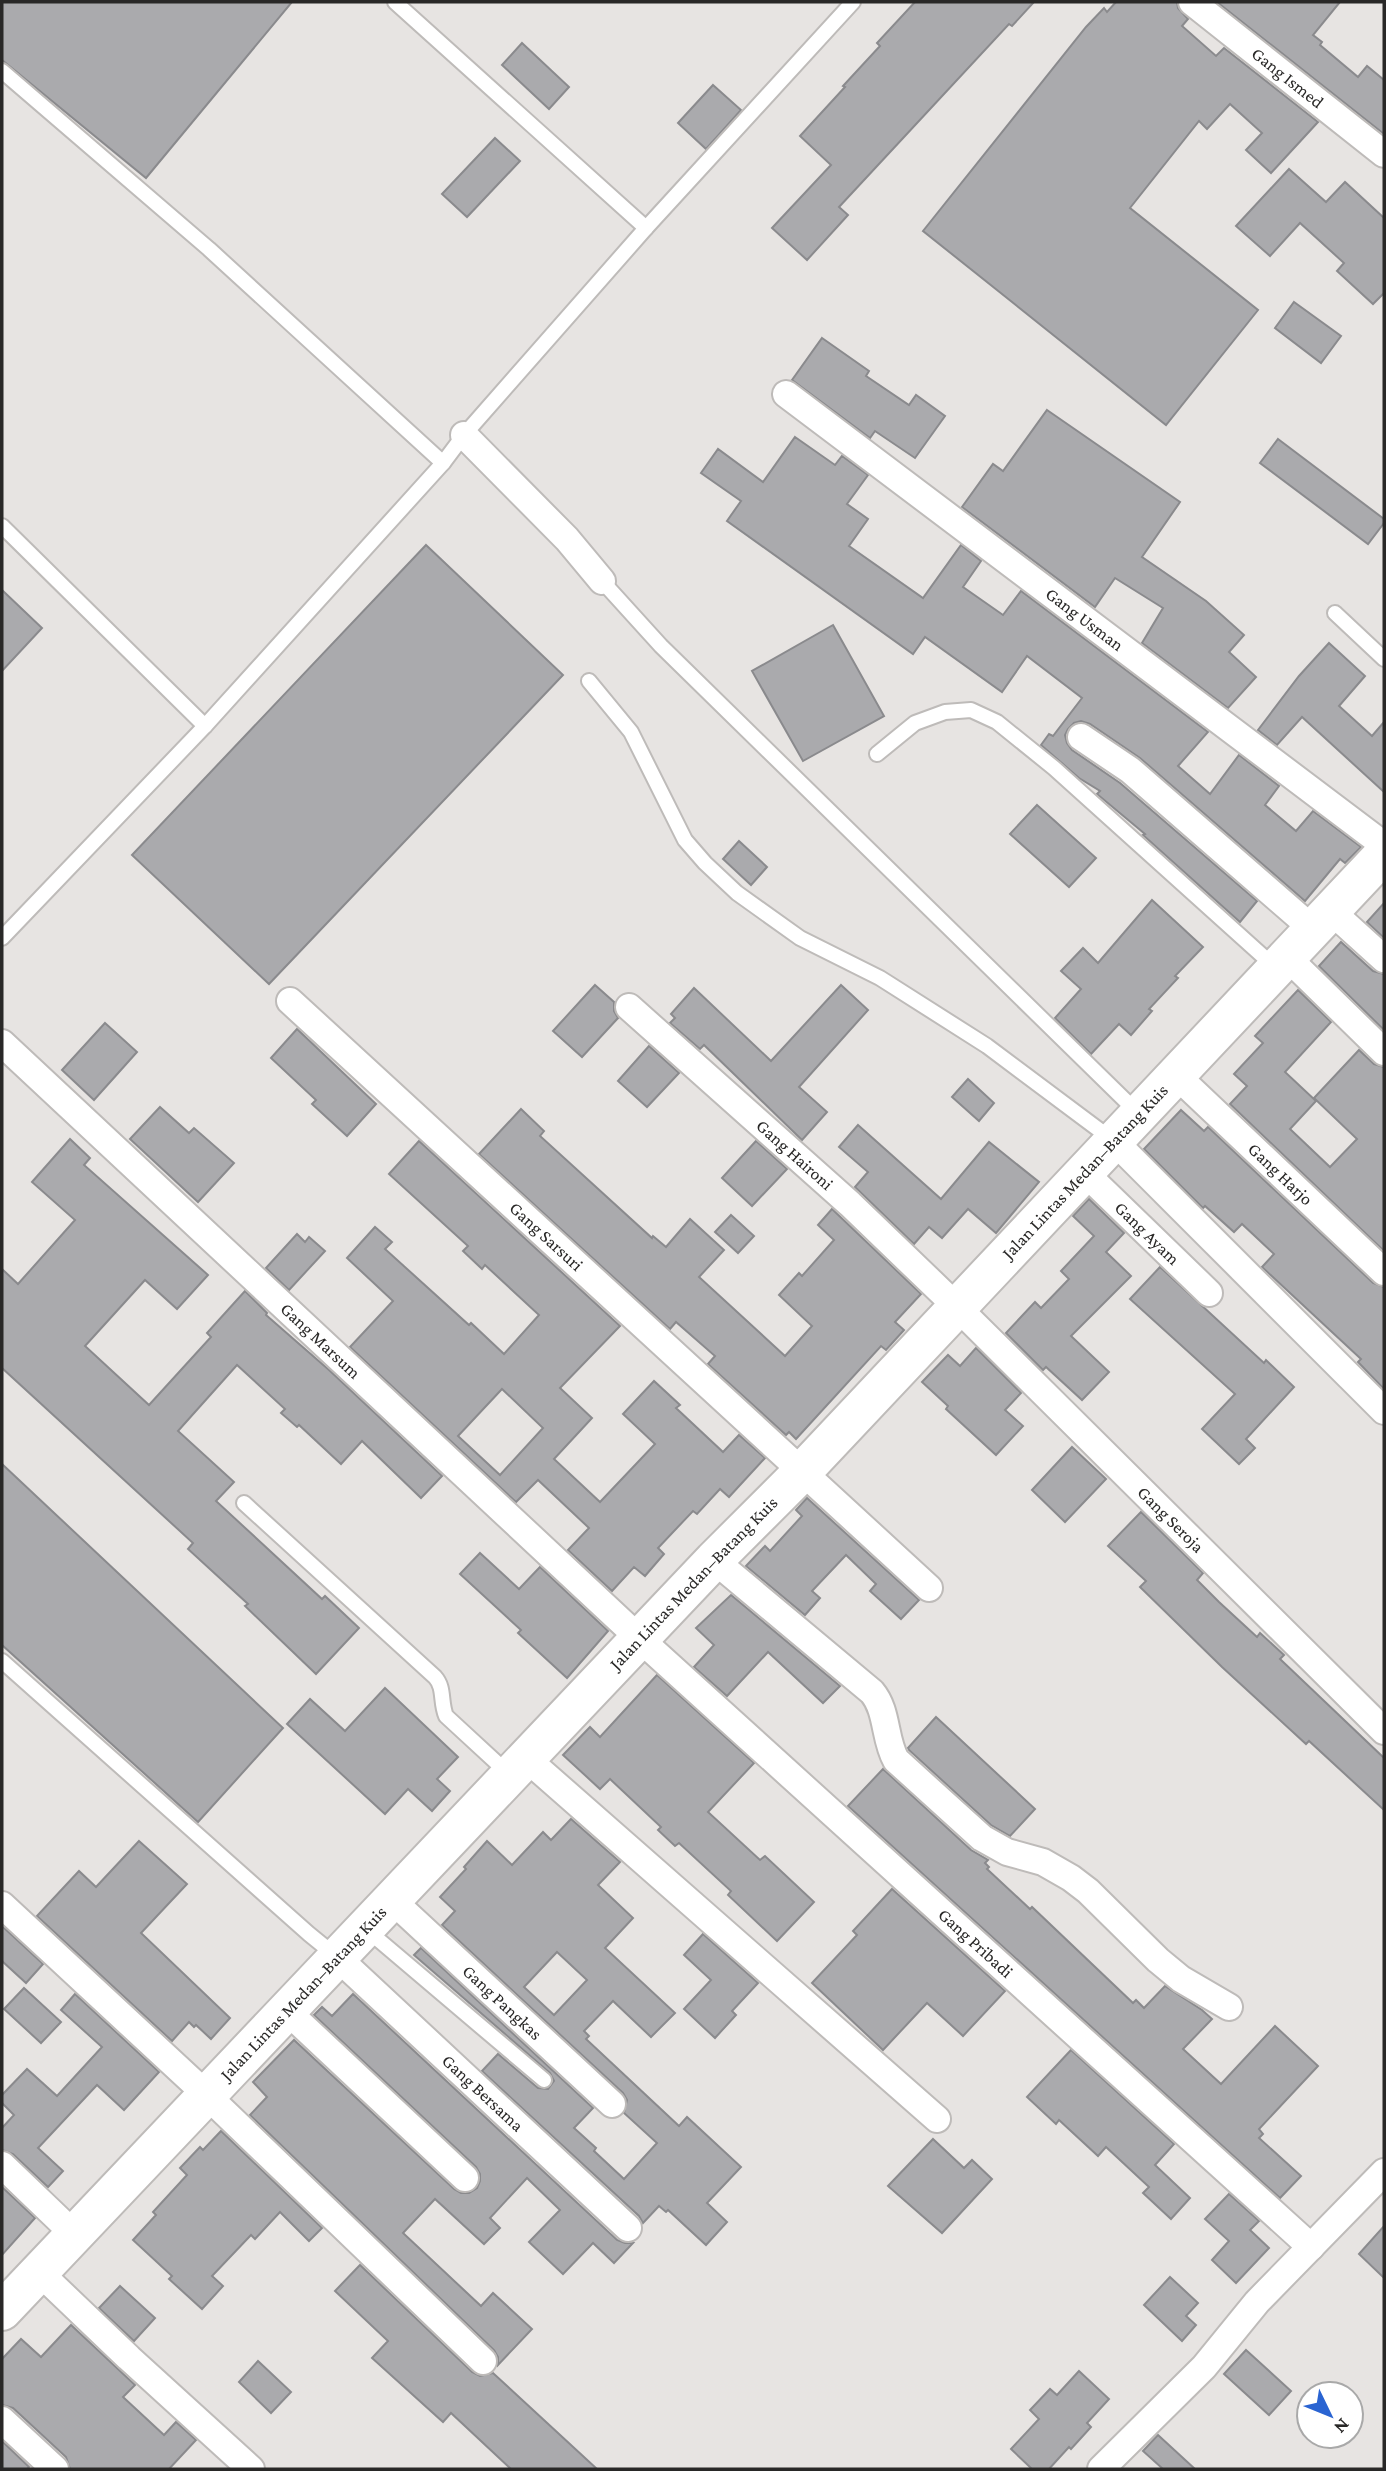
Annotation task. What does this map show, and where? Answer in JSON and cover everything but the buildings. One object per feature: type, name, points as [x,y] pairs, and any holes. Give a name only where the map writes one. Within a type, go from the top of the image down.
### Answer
[{"type":"highway","name":"Jalan Lintas Medan–Batang Kuis","points":[[4,2304],[39,2272],[205,2095],[288,2012],[1384,855]]},
{"type":"street","name":"Gang Ismed","points":[[1192,2],[1384,154]]},
{"type":"street","name":"Gang Usman","points":[[786,394],[1384,845]]},
{"type":"street","points":[[464,435],[566,539],[601,581]]},
{"type":"street","points":[[1081,737],[1130,770],[1322,920],[1384,959]]},
{"type":"street","points":[[1282,963],[1384,1052]]},
{"type":"street","name":"Gang Sarsuri","points":[[290,1002],[929,1588]]},
{"type":"street","name":"Gang Haironi","points":[[629,1007],[850,1204],[957,1307]]},
{"type":"street","name":"Gang Marsum","points":[[2,1043],[640,1639]]},
{"type":"street","name":"Gang Harjo","points":[[1176,1075],[1384,1272]]},
{"type":"street","points":[[1126,1127],[1384,1410]]},
{"type":"street","name":"Gang Ayam","points":[[1084,1172],[1209,1293]]},
{"type":"street","name":"Gang Seroja","points":[[957,1307],[1384,1731]]},
{"type":"street","points":[[714,1560],[872,1692],[879,1703],[896,1760],[982,1838],[1007,1852],[1043,1862],[1071,1878],[1181,1979],[1229,2007]]},
{"type":"street","name":"Gang Pribadi","points":[[640,1639],[1311,2248]]},
{"type":"street","points":[[519,1767],[937,2119]]},
{"type":"street","name":"Gang Pangkas","points":[[393,1901],[612,2104]]},
{"type":"street","points":[[2,1905],[483,2361]]},
{"type":"street","name":"Gang Bersama","points":[[338,1958],[628,2228]]},
{"type":"street","points":[[288,2012],[465,2178]]},
{"type":"street","points":[[2,2165],[74,2234]]},
{"type":"street","points":[[1101,2469],[1203,2367],[1257,2302],[1384,2172]]},
{"type":"street","points":[[39,2272],[251,2469]]},
{"type":"street","points":[[2,2420],[55,2469]]},
{"type":"lane","points":[[395,2],[646,228]]},
{"type":"lane","points":[[2,939],[205,726],[443,463],[464,435],[646,228],[853,2]]},
{"type":"lane","points":[[2,71],[209,248],[443,463]]},
{"type":"lane","points":[[2,526],[205,726]]},
{"type":"lane","points":[[601,581],[1126,1127]]},
{"type":"lane","points":[[1335,613],[1384,659]]},
{"type":"lane","points":[[589,681],[631,732],[685,840],[737,893],[800,938],[880,978],[987,1046],[1126,1127]]},
{"type":"lane","points":[[877,754],[915,723],[945,712],[971,710],[997,723],[1054,768],[1282,963]]},
{"type":"lane","points":[[244,1503],[435,1677],[442,1688],[442,1707],[446,1716],[519,1767]]},
{"type":"lane","points":[[2,1661],[338,1958]]},
{"type":"lane","points":[[366,1929],[544,2080]]}]
